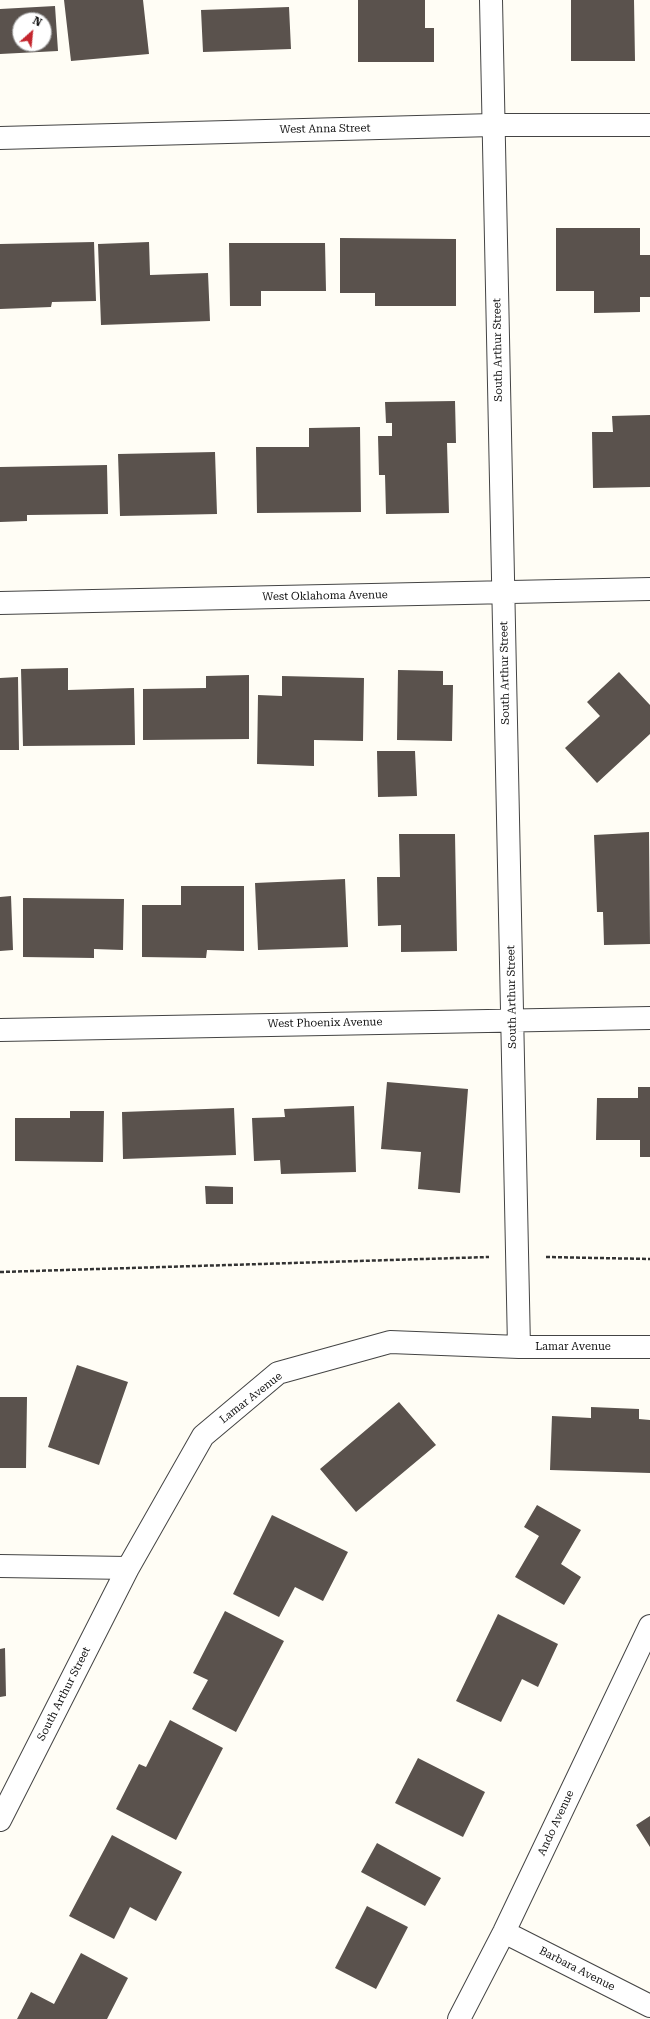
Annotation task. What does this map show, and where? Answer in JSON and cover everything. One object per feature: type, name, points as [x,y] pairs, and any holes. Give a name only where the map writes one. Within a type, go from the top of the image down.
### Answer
[{"type":"street","name":"South Arthur Street","points":[[491,0],[519,1347]]},
{"type":"street","name":"West Anna Street","points":[[0,138],[493,125],[650,125]]},
{"type":"street","name":"West Oklahoma Avenue","points":[[0,603],[650,589]]},
{"type":"street","name":"West Phoenix Avenue","points":[[0,1030],[650,1018]]},
{"type":"street","name":"Lamar Avenue","points":[[128,1568],[203,1436],[278,1373],[390,1342],[519,1347],[650,1346]]},
{"type":"street","points":[[0,1566],[128,1568]]},
{"type":"street","name":"South Arthur Street","points":[[0,1820],[128,1568]]},
{"type":"street","name":"Ando Avenue","points":[[460,2019],[504,1932],[650,1626]]},
{"type":"street","name":"Barbara Avenue","points":[[504,1932],[650,2006]]},
{"type":"path","points":[[0,1272],[517,1256],[650,1259]]},
{"type":"building","points":[[64,0],[143,0],[149,54],[71,61]]},
{"type":"building","points":[[358,0],[425,0],[425,28],[434,28],[434,62],[358,62]]},
{"type":"building","points":[[571,0],[634,0],[635,61],[571,61]]},
{"type":"building","points":[[55,6],[58,51],[52,51],[52,12],[12,12],[12,52],[39,52],[0,54],[0,9]]},
{"type":"building","points":[[289,7],[291,49],[203,52],[201,10]]},
{"type":"building","points":[[556,228],[640,228],[640,255],[650,255],[650,297],[640,297],[640,312],[594,313],[594,291],[556,291]]},
{"type":"building","points":[[340,238],[456,239],[456,306],[375,306],[375,293],[340,293]]},
{"type":"building","points":[[94,242],[96,301],[52,302],[51,307],[0,309],[0,244]]},
{"type":"building","points":[[149,242],[150,275],[208,273],[210,321],[101,325],[98,244]]},
{"type":"building","points":[[229,243],[325,243],[326,291],[261,291],[261,306],[230,306]]},
{"type":"building","points":[[455,401],[456,443],[447,443],[449,513],[386,514],[385,475],[379,475],[378,436],[392,436],[392,423],[386,423],[385,402]]},
{"type":"building","points":[[650,415],[650,487],[593,488],[592,432],[613,432],[612,416]]},
{"type":"building","points":[[360,427],[361,512],[257,513],[256,447],[309,447],[309,428]]},
{"type":"building","points":[[215,452],[217,514],[120,516],[118,454]]},
{"type":"building","points":[[107,465],[108,514],[27,515],[27,521],[0,522],[0,467]]},
{"type":"building","points":[[68,668],[68,690],[134,688],[135,745],[23,746],[21,669]]},
{"type":"building","points":[[398,670],[443,671],[443,685],[453,685],[452,741],[397,740]]},
{"type":"building","points":[[619,672],[650,705],[650,734],[597,783],[565,748],[600,716],[587,702]]},
{"type":"building","points":[[249,675],[249,739],[143,740],[143,689],[206,688],[206,676]]},
{"type":"building","points":[[282,676],[364,678],[363,741],[314,740],[314,766],[257,764],[258,695],[282,696]]},
{"type":"building","points":[[18,677],[19,750],[0,750],[0,678]]},
{"type":"building","points":[[377,751],[415,751],[417,796],[378,797]]},
{"type":"building","points":[[649,832],[650,944],[604,945],[603,912],[597,912],[594,835]]},
{"type":"building","points":[[399,834],[455,834],[457,951],[401,952],[401,925],[378,926],[377,877],[400,877]]},
{"type":"building","points":[[345,879],[348,947],[258,950],[255,883]]},
{"type":"building","points":[[181,886],[244,886],[244,951],[207,950],[206,958],[142,957],[142,905],[181,905]]},
{"type":"building","points":[[11,896],[13,950],[0,951],[0,897]]},
{"type":"building","points":[[23,898],[124,899],[123,950],[94,949],[94,958],[23,957]]},
{"type":"building","points":[[387,1082],[468,1089],[460,1193],[418,1189],[421,1152],[381,1149]]},
{"type":"building","points":[[638,1087],[650,1087],[650,1157],[640,1157],[640,1140],[596,1140],[597,1098],[638,1098]]},
{"type":"building","points":[[354,1106],[356,1172],[281,1174],[280,1160],[254,1161],[252,1118],[285,1117],[284,1109]]},
{"type":"building","points":[[234,1108],[236,1155],[123,1159],[122,1112]]},
{"type":"building","points":[[70,1111],[104,1111],[103,1162],[15,1161],[15,1118],[70,1118]]},
{"type":"building","points":[[205,1186],[233,1187],[233,1204],[206,1204]]},
{"type":"building","points":[[77,1365],[128,1382],[99,1465],[48,1447]]},
{"type":"building","points":[[0,1397],[27,1397],[26,1468],[0,1468]]},
{"type":"building","points":[[399,1402],[436,1445],[356,1512],[320,1469]]},
{"type":"building","points":[[591,1407],[639,1409],[639,1419],[650,1420],[650,1473],[550,1470],[552,1416],[591,1418]]},
{"type":"building","points":[[537,1505],[581,1530],[561,1564],[581,1577],[564,1605],[515,1577],[539,1536],[524,1527]]},
{"type":"building","points":[[272,1515],[348,1552],[323,1601],[295,1587],[279,1617],[233,1594]]},
{"type":"building","points":[[225,1611],[284,1641],[236,1732],[192,1709],[208,1680],[193,1673]]},
{"type":"building","points":[[498,1614],[558,1644],[538,1687],[522,1679],[501,1722],[456,1701]]},
{"type":"building","points":[[5,1648],[6,1696],[0,1697],[0,1649]]},
{"type":"building","points":[[170,1720],[223,1748],[176,1840],[116,1809],[139,1764],[146,1767]]},
{"type":"building","points":[[418,1758],[485,1792],[463,1837],[395,1803]]},
{"type":"building","points":[[650,1816],[650,1847],[636,1825]]},
{"type":"building","points":[[112,1835],[182,1872],[156,1921],[130,1907],[114,1939],[69,1916]]},
{"type":"building","points":[[377,1843],[441,1878],[425,1906],[361,1872]]},
{"type":"building","points":[[367,1906],[408,1927],[376,1989],[335,1968]]},
{"type":"building","points":[[81,1953],[128,1978],[107,2019],[17,2019],[31,1992],[54,2004]]}]
